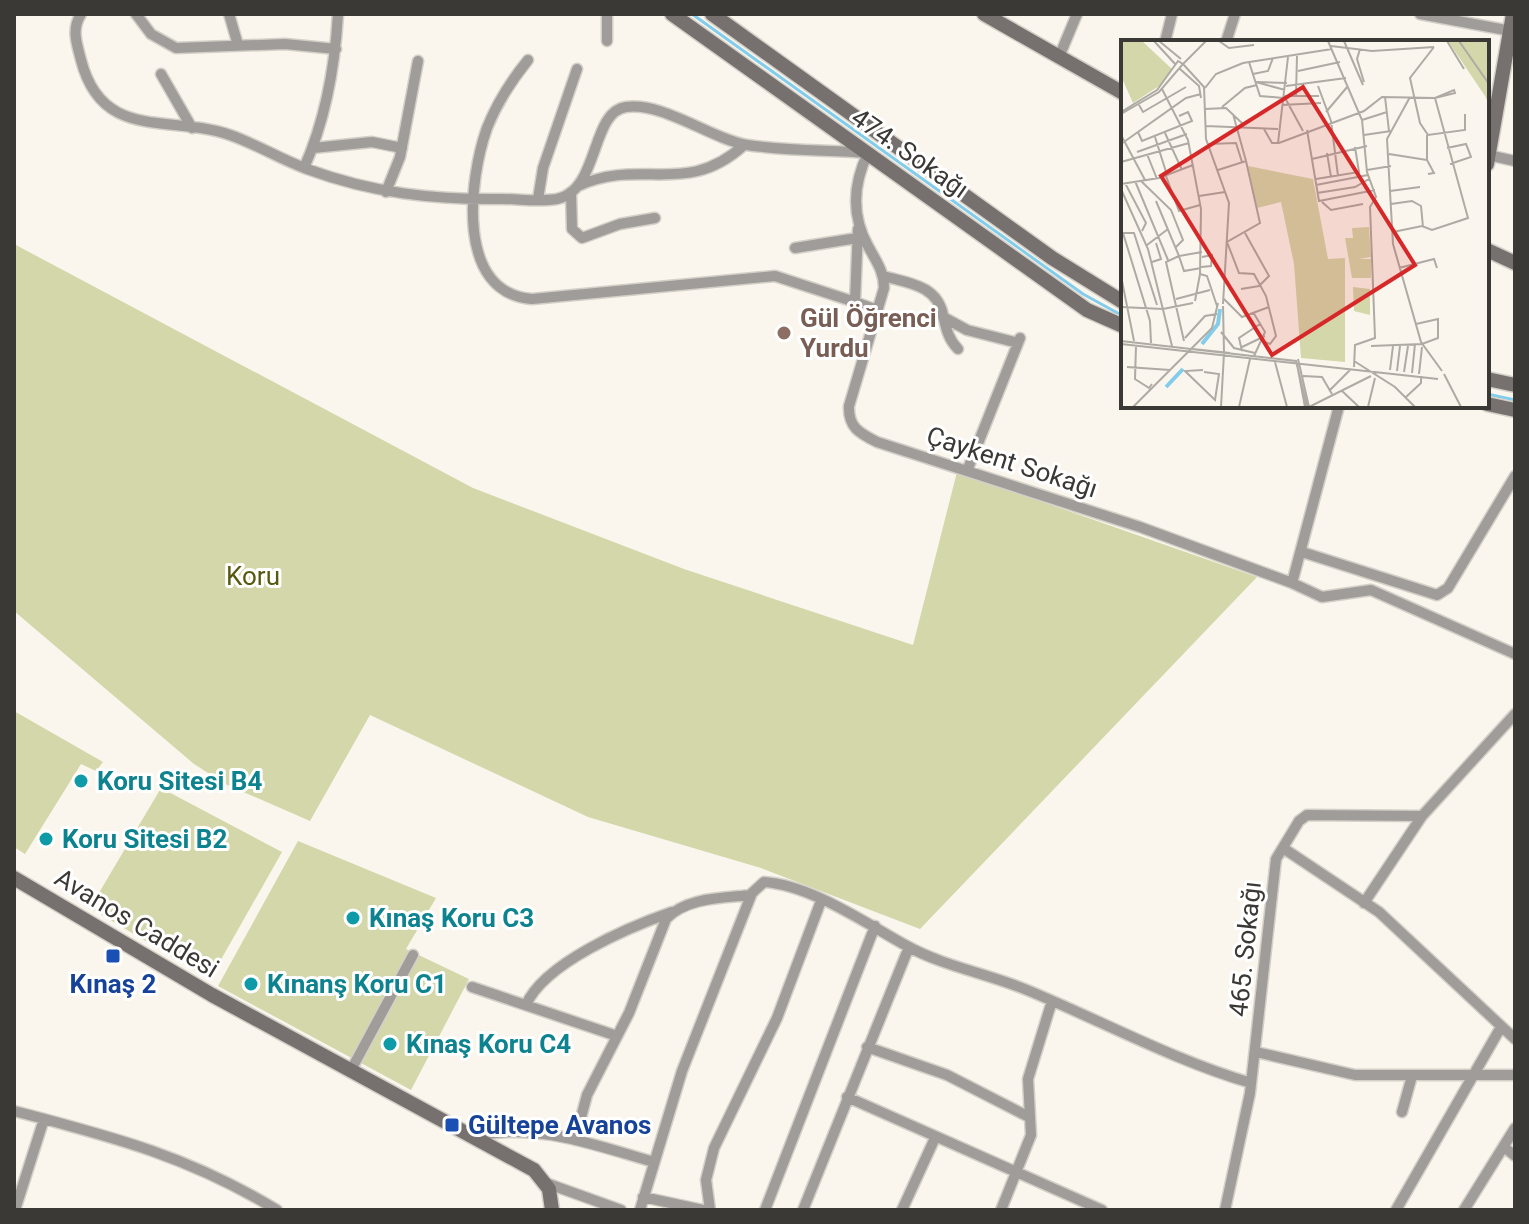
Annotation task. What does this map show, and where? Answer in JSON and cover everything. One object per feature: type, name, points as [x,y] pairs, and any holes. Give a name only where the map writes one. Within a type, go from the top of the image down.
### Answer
[{"type":"street","points":[[81,14],[75,38],[86,80],[95,95],[139,122],[232,136],[304,168],[386,192],[473,200],[557,199],[575,189],[621,173],[666,177],[696,173],[726,160],[744,145]]},
{"type":"street","points":[[136,14],[158,40],[176,48],[238,45],[336,49]]},
{"type":"street","points":[[144,27],[148,14]]},
{"type":"street","points":[[229,14],[238,45]]},
{"type":"street","points":[[304,168],[313,148],[336,49],[338,14]]},
{"type":"street","points":[[607,14],[607,41]]},
{"type":"street","name":"474. Sokağı","points":[[672,14],[1087,310],[1121,325]]},
{"type":"street","name":"474. Sokağı","points":[[712,14],[1052,258],[1121,301]]},
{"type":"street","points":[[1059,57],[1077,14]]},
{"type":"street","points":[[1166,40],[1172,14]]},
{"type":"street","points":[[1227,40],[1235,14]]},
{"type":"street","points":[[1420,14],[1511,41]]},
{"type":"street","points":[[1489,154],[1511,41],[1513,14]]},
{"type":"street","points":[[987,15],[1121,92]]},
{"type":"street","points":[[528,60],[509,85],[488,127],[479,156],[473,200],[482,265],[495,284],[519,297],[775,276],[877,310]]},
{"type":"street","points":[[386,192],[402,148],[418,61]]},
{"type":"street","points":[[538,199],[543,168],[577,69]]},
{"type":"street","points":[[161,74],[192,128]]},
{"type":"street","points":[[655,218],[579,237],[572,229],[575,189],[609,117],[625,107],[651,111],[744,145],[868,153],[857,184],[855,302]]},
{"type":"street","points":[[313,148],[372,142],[402,148]]},
{"type":"street","points":[[1489,159],[1515,161]]},
{"type":"street","points":[[858,223],[883,276],[926,288],[938,300],[948,335],[958,349]]},
{"type":"street","points":[[795,248],[857,238]]},
{"type":"street","points":[[1489,251],[1515,263]]},
{"type":"street","name":"Çaykent Sokağı","points":[[883,276],[877,310],[849,406],[852,425],[877,442],[1140,527],[1322,597],[1371,590],[1515,654]]},
{"type":"street","points":[[943,317],[967,330],[1019,340],[967,471]]},
{"type":"street","points":[[1489,379],[1515,385]]},
{"type":"street","points":[[1489,404],[1515,410]]},
{"type":"street","points":[[1292,583],[1338,408]]},
{"type":"street","points":[[1302,552],[1437,595],[1448,588],[1515,476]]},
{"type":"street","points":[[1364,903],[1422,816],[1515,714]]},
{"type":"street","name":"465. Sokağı","points":[[1225,1210],[1256,1052],[1276,859],[1307,815],[1422,816]]},
{"type":"street","points":[[1283,848],[1407,936],[1515,1039]]},
{"type":"street","name":"Avanos Caddesi","points":[[14,878],[212,995],[534,1170],[546,1183]]},
{"type":"street","points":[[640,1210],[686,1060],[751,895],[758,885],[768,882],[793,888],[875,926],[909,947],[1052,1001],[1178,1058],[1251,1083]]},
{"type":"street","points":[[526,1005],[536,987],[553,971],[620,934],[700,901],[751,895]]},
{"type":"street","points":[[710,1210],[706,1190],[710,1158],[777,1018],[821,901]]},
{"type":"street","points":[[575,1140],[587,1095],[617,1036],[663,924],[674,911]]},
{"type":"street","points":[[765,1210],[875,926]]},
{"type":"street","points":[[803,1210],[909,947]]},
{"type":"street","points":[[350,1072],[413,955]]},
{"type":"street","points":[[472,987],[617,1036]]},
{"type":"street","points":[[1001,1210],[1031,1135],[1028,1079],[1052,1001]]},
{"type":"street","points":[[1396,1210],[1501,1027]]},
{"type":"street","points":[[867,1047],[947,1075],[1029,1117]]},
{"type":"street","points":[[1256,1052],[1355,1075],[1471,1078],[1515,1075]]},
{"type":"street","points":[[1402,1112],[1412,1076]]},
{"type":"street","points":[[847,1097],[1102,1210]]},
{"type":"street","points":[[14,1111],[188,1162],[277,1210]]},
{"type":"street","points":[[15,1210],[44,1119]]},
{"type":"street","points":[[1464,1210],[1515,1128]]},
{"type":"street","points":[[474,1137],[515,1130],[575,1140],[654,1162]]},
{"type":"street","points":[[902,1210],[935,1138]]},
{"type":"street","points":[[1504,1147],[1515,1156]]},
{"type":"street","points":[[546,1183],[552,1210]]},
{"type":"street","points":[[546,1183],[621,1210]]},
{"type":"street","points":[[643,1197],[703,1210]]},
{"type":"green space","name":"Koru","points":[[14,244],[473,488],[684,569],[913,645],[957,472],[1257,577],[920,929],[761,868],[588,817],[370,715],[310,821],[225,784],[194,764],[14,611]]},
{"type":"green space","points":[[14,711],[103,762],[96,771],[81,764],[25,854],[14,847]]},
{"type":"green space","points":[[161,788],[282,852],[210,979],[90,908]]},
{"type":"green space","points":[[298,841],[436,898],[406,949],[469,979],[411,1090],[218,986]]},
{"type":"waterway","points":[[692,14],[1083,294],[1121,315]]},
{"type":"waterway","points":[[1489,394],[1515,400]]},
{"type":"place","name":"Gül Öğrenci Yurdu","points":[[784,333]]},
{"type":"place","name":"Koru Sitesi B4","points":[[81,781]]},
{"type":"place","name":"Koru Sitesi B2","points":[[46,839]]},
{"type":"place","name":"Kınaş Koru C3","points":[[353,918]]},
{"type":"place","name":"Kınaş 2","points":[[113,956]]},
{"type":"place","name":"Kınanş Koru C1","points":[[251,984]]},
{"type":"place","name":"Kınaş Koru C4","points":[[390,1044]]},
{"type":"place","name":"Gültepe Avanos","points":[[452,1125]]}]
